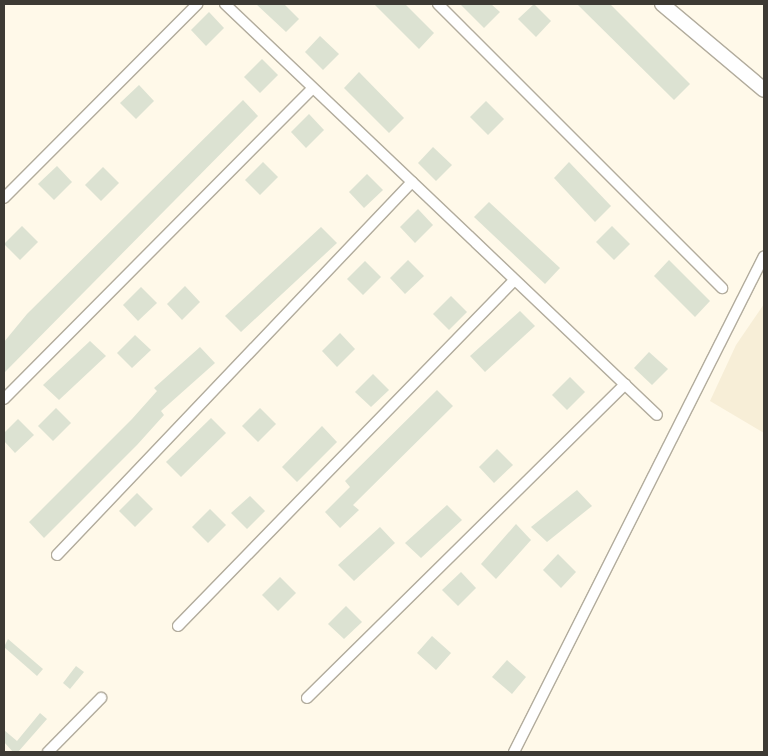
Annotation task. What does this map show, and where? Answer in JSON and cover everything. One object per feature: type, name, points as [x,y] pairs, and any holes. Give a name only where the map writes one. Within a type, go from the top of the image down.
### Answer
[{"type":"street","points":[[4,198],[197,4]]},
{"type":"street","points":[[225,4],[657,415]]},
{"type":"street","points":[[438,4],[722,288]]},
{"type":"street","points":[[662,4],[764,90]]},
{"type":"street","points":[[4,399],[313,88]]},
{"type":"street","points":[[57,555],[412,182]]},
{"type":"street","points":[[514,752],[764,256]]},
{"type":"street","points":[[178,626],[514,280]]},
{"type":"street","points":[[307,698],[625,384]]},
{"type":"street","points":[[48,752],[101,698]]},
{"type":"shaded area","points":[[764,304],[764,433],[710,401],[736,345]]},
{"type":"building","points":[[256,4],[284,4],[299,19],[286,32]]},
{"type":"building","points":[[374,4],[405,4],[434,33],[419,49]]},
{"type":"building","points":[[460,4],[491,4],[500,12],[484,28]]},
{"type":"building","points":[[534,4],[551,21],[536,37],[518,19]]},
{"type":"building","points":[[577,4],[610,4],[690,84],[674,100]]},
{"type":"building","points":[[209,12],[224,28],[206,46],[191,30]]},
{"type":"building","points":[[320,36],[339,54],[323,70],[305,52]]},
{"type":"building","points":[[262,59],[278,75],[260,93],[244,77]]},
{"type":"building","points":[[359,72],[404,118],[389,133],[344,88]]},
{"type":"building","points":[[139,85],[154,101],[136,119],[120,103]]},
{"type":"building","points":[[243,100],[258,116],[4,373],[4,342],[27,314]]},
{"type":"building","points":[[486,101],[504,119],[488,135],[470,117]]},
{"type":"building","points":[[309,114],[324,130],[306,148],[291,132]]},
{"type":"building","points":[[433,147],[452,165],[436,181],[418,163]]},
{"type":"building","points":[[263,162],[278,177],[260,195],[245,180]]},
{"type":"building","points":[[569,162],[611,206],[595,222],[554,178]]},
{"type":"building","points":[[57,166],[72,182],[54,200],[38,184]]},
{"type":"building","points":[[103,167],[119,183],[101,201],[85,185]]},
{"type":"building","points":[[367,174],[383,190],[364,208],[349,192]]},
{"type":"building","points":[[489,202],[560,268],[545,284],[474,217]]},
{"type":"building","points":[[418,209],[433,225],[415,243],[400,227]]},
{"type":"building","points":[[22,226],[38,242],[20,260],[4,244]]},
{"type":"building","points":[[612,226],[630,244],[614,260],[596,242]]},
{"type":"building","points":[[321,227],[337,243],[241,332],[225,316]]},
{"type":"building","points":[[408,260],[424,276],[405,294],[390,278]]},
{"type":"building","points":[[669,260],[710,301],[695,317],[654,276]]},
{"type":"building","points":[[365,261],[381,277],[363,295],[347,279]]},
{"type":"building","points":[[185,286],[200,302],[182,320],[167,304]]},
{"type":"building","points":[[141,287],[157,303],[138,321],[123,305]]},
{"type":"building","points":[[451,296],[467,312],[449,330],[433,314]]},
{"type":"building","points":[[520,311],[535,326],[485,372],[470,356]]},
{"type":"building","points":[[340,333],[355,349],[337,367],[322,351]]},
{"type":"building","points":[[135,335],[151,350],[132,368],[117,353]]},
{"type":"building","points":[[90,341],[106,356],[59,400],[43,385]]},
{"type":"building","points":[[200,347],[215,363],[161,411],[164,415],[137,445],[44,538],[29,522],[132,419],[157,391],[154,388]]},
{"type":"building","points":[[649,352],[668,369],[652,385],[634,368]]},
{"type":"building","points":[[373,374],[389,390],[371,407],[355,392]]},
{"type":"building","points":[[570,377],[585,392],[567,410],[552,395]]},
{"type":"building","points":[[437,390],[453,406],[353,505],[359,510],[340,528],[325,512],[350,487],[345,481]]},
{"type":"building","points":[[56,408],[71,423],[53,441],[38,426]]},
{"type":"building","points":[[260,408],[276,424],[258,442],[242,426]]},
{"type":"building","points":[[211,418],[226,433],[181,477],[166,462]]},
{"type":"building","points":[[18,419],[34,435],[15,453],[4,441],[4,433]]},
{"type":"building","points":[[322,426],[337,442],[297,482],[282,467]]},
{"type":"building","points":[[497,449],[513,465],[494,483],[479,467]]},
{"type":"building","points":[[577,490],[592,506],[547,542],[531,527]]},
{"type":"building","points":[[137,493],[153,509],[135,527],[119,511]]},
{"type":"building","points":[[250,496],[265,511],[247,529],[231,513]]},
{"type":"building","points":[[447,505],[462,520],[421,558],[405,543]]},
{"type":"building","points":[[210,509],[226,525],[208,543],[192,527]]},
{"type":"building","points":[[516,524],[531,540],[496,579],[481,564]]},
{"type":"building","points":[[380,527],[395,543],[354,581],[338,565]]},
{"type":"building","points":[[558,554],[576,572],[561,588],[543,570]]},
{"type":"building","points":[[461,572],[476,588],[458,606],[442,590]]},
{"type":"building","points":[[280,577],[296,593],[278,611],[262,595]]},
{"type":"building","points":[[346,606],[362,622],[344,639],[328,624]]},
{"type":"building","points":[[432,636],[451,653],[436,670],[417,653]]},
{"type":"building","points":[[8,639],[43,669],[37,676],[4,647]]},
{"type":"building","points":[[507,660],[526,677],[512,694],[492,677]]},
{"type":"building","points":[[76,666],[84,672],[70,689],[63,683]]},
{"type":"building","points":[[40,713],[47,719],[18,752],[13,752],[4,742],[4,730],[17,741]]}]
